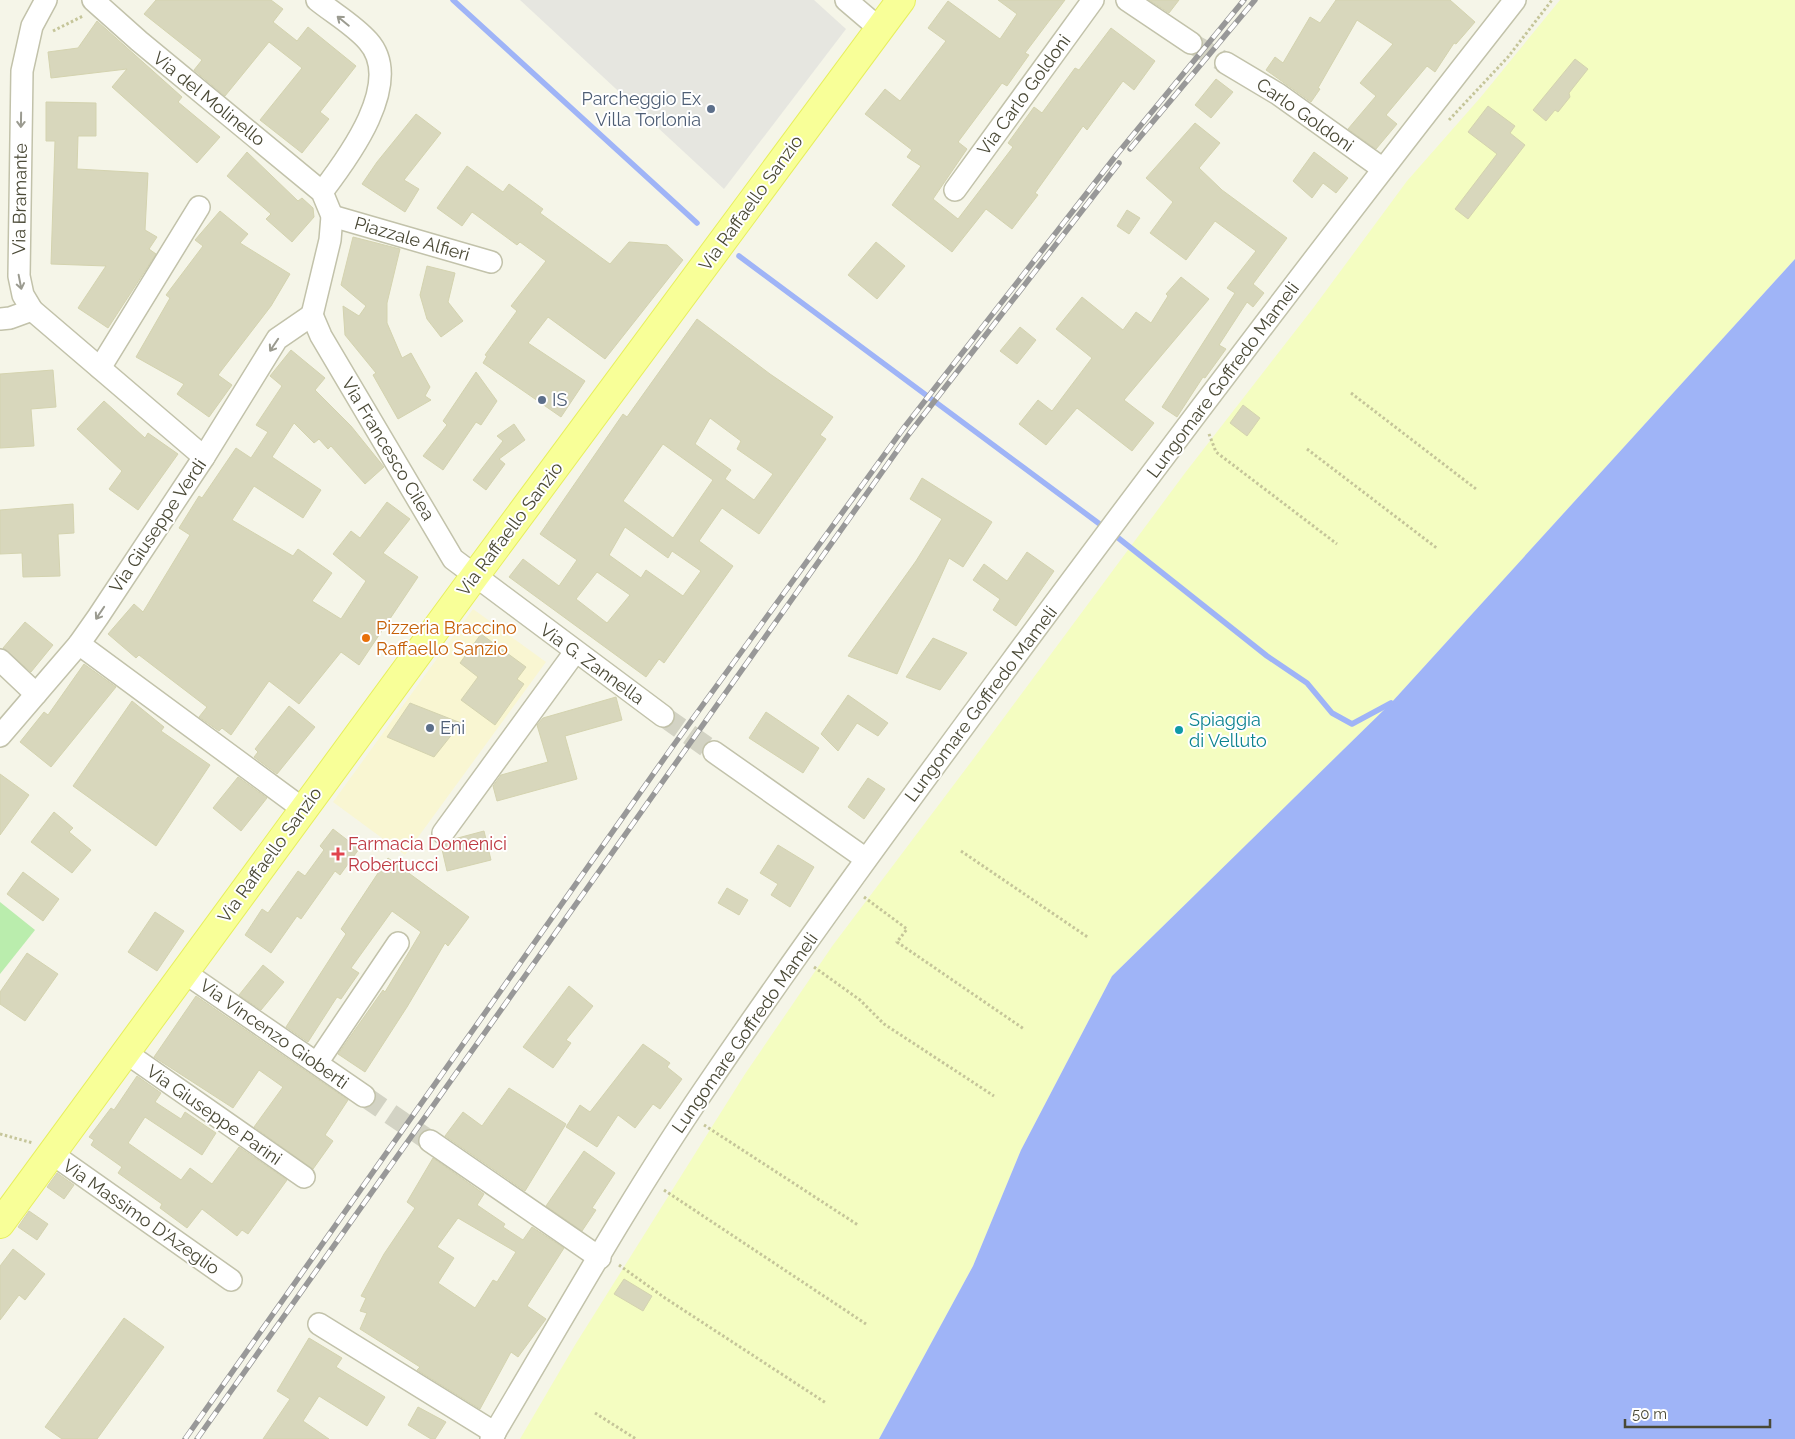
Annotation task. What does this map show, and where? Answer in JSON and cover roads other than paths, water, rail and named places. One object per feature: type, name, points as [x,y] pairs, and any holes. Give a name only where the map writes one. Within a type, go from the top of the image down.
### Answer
[{"type":"main road","name":"Via Raffaello Sanzio","points":[[0,1224],[474,576],[697,278],[901,0]]},
{"type":"street","name":"Via Bramante","points":[[46,0],[32,26],[22,71],[19,276],[23,295],[32,310],[204,457]]},
{"type":"street","points":[[317,0],[369,42],[379,63],[379,94],[350,154],[322,192]]},
{"type":"street","points":[[846,0],[880,29]]},
{"type":"street","name":"Via Carlo Goldoni","points":[[955,190],[1093,0]]},
{"type":"street","points":[[1127,0],[1191,43]]},
{"type":"street","name":"Lungomare Goffredo Mameli","points":[[493,1436],[611,1265],[703,1092],[866,859],[1084,564],[1382,169],[1515,0]]},
{"type":"street","name":"Via del Molinello","points":[[97,1],[138,42],[322,192],[332,216]]},
{"type":"street","name":"Carlo Goldoni","points":[[1226,63],[1278,94],[1382,169]]},
{"type":"street","points":[[100,368],[199,207]]},
{"type":"street","points":[[312,314],[330,240],[332,216]]},
{"type":"street","name":"Piazzale Alfieri","points":[[332,216],[491,262]]},
{"type":"street","points":[[0,319],[10,318],[32,310]]},
{"type":"street","name":"Via Giuseppe Verdi","points":[[0,736],[79,644],[204,457],[277,339],[312,314]]},
{"type":"street","name":"Via Francesco Cilea","points":[[312,314],[321,336],[453,559],[474,576]]},
{"type":"street","name":"Via G. Zannella","points":[[474,576],[663,716]]},
{"type":"street","points":[[79,644],[303,810]]},
{"type":"street","points":[[443,833],[575,652]]},
{"type":"street","points":[[0,660],[36,694]]},
{"type":"street","points":[[714,752],[866,859]]},
{"type":"street","points":[[317,1063],[398,943]]},
{"type":"street","name":"Via Vincenzo Gioberti","points":[[184,972],[364,1096]]},
{"type":"street","name":"Via Giuseppe Parini","points":[[125,1052],[304,1177]]},
{"type":"street","points":[[430,1141],[611,1265]]},
{"type":"street","name":"Via Massimo D'Azeglio","points":[[51,1153],[231,1280]]},
{"type":"street","points":[[319,1324],[493,1436]]},
{"type":"water","points":[[1795,259],[1795,1439],[879,1439],[973,1266],[1021,1150],[1112,976],[1391,703]]},
{"type":"waterway","points":[[453,0],[697,223]]},
{"type":"waterway","points":[[739,256],[1105,528]]},
{"type":"waterway","points":[[1112,533],[1267,656],[1307,683],[1332,713],[1352,724],[1391,703]]},
{"type":"tunnel","points":[[1191,43],[1226,63]]},
{"type":"tunnel","points":[[663,716],[714,752]]},
{"type":"tunnel","points":[[364,1096],[430,1141]]},
{"type":"railway","points":[[185,1439],[673,746],[903,429],[1118,153],[1244,0]]},
{"type":"railway","points":[[1130,149],[1255,0]]},
{"type":"railway","points":[[197,1439],[909,434],[1119,163]]},
{"type":"place","name":"Parcheggio Ex Villa Torlonia","points":[[711,109]]},
{"type":"place","name":"IS","points":[[542,400]]},
{"type":"place","name":"Pizzeria Braccino Raffaello Sanzio","points":[[366,638]]},
{"type":"place","name":"Eni","points":[[430,728]]},
{"type":"place","name":"Spiaggia di Velluto","points":[[1179,730]]},
{"type":"place","name":"Farmacia Domenici Robertucci","points":[[338,854]]}]
